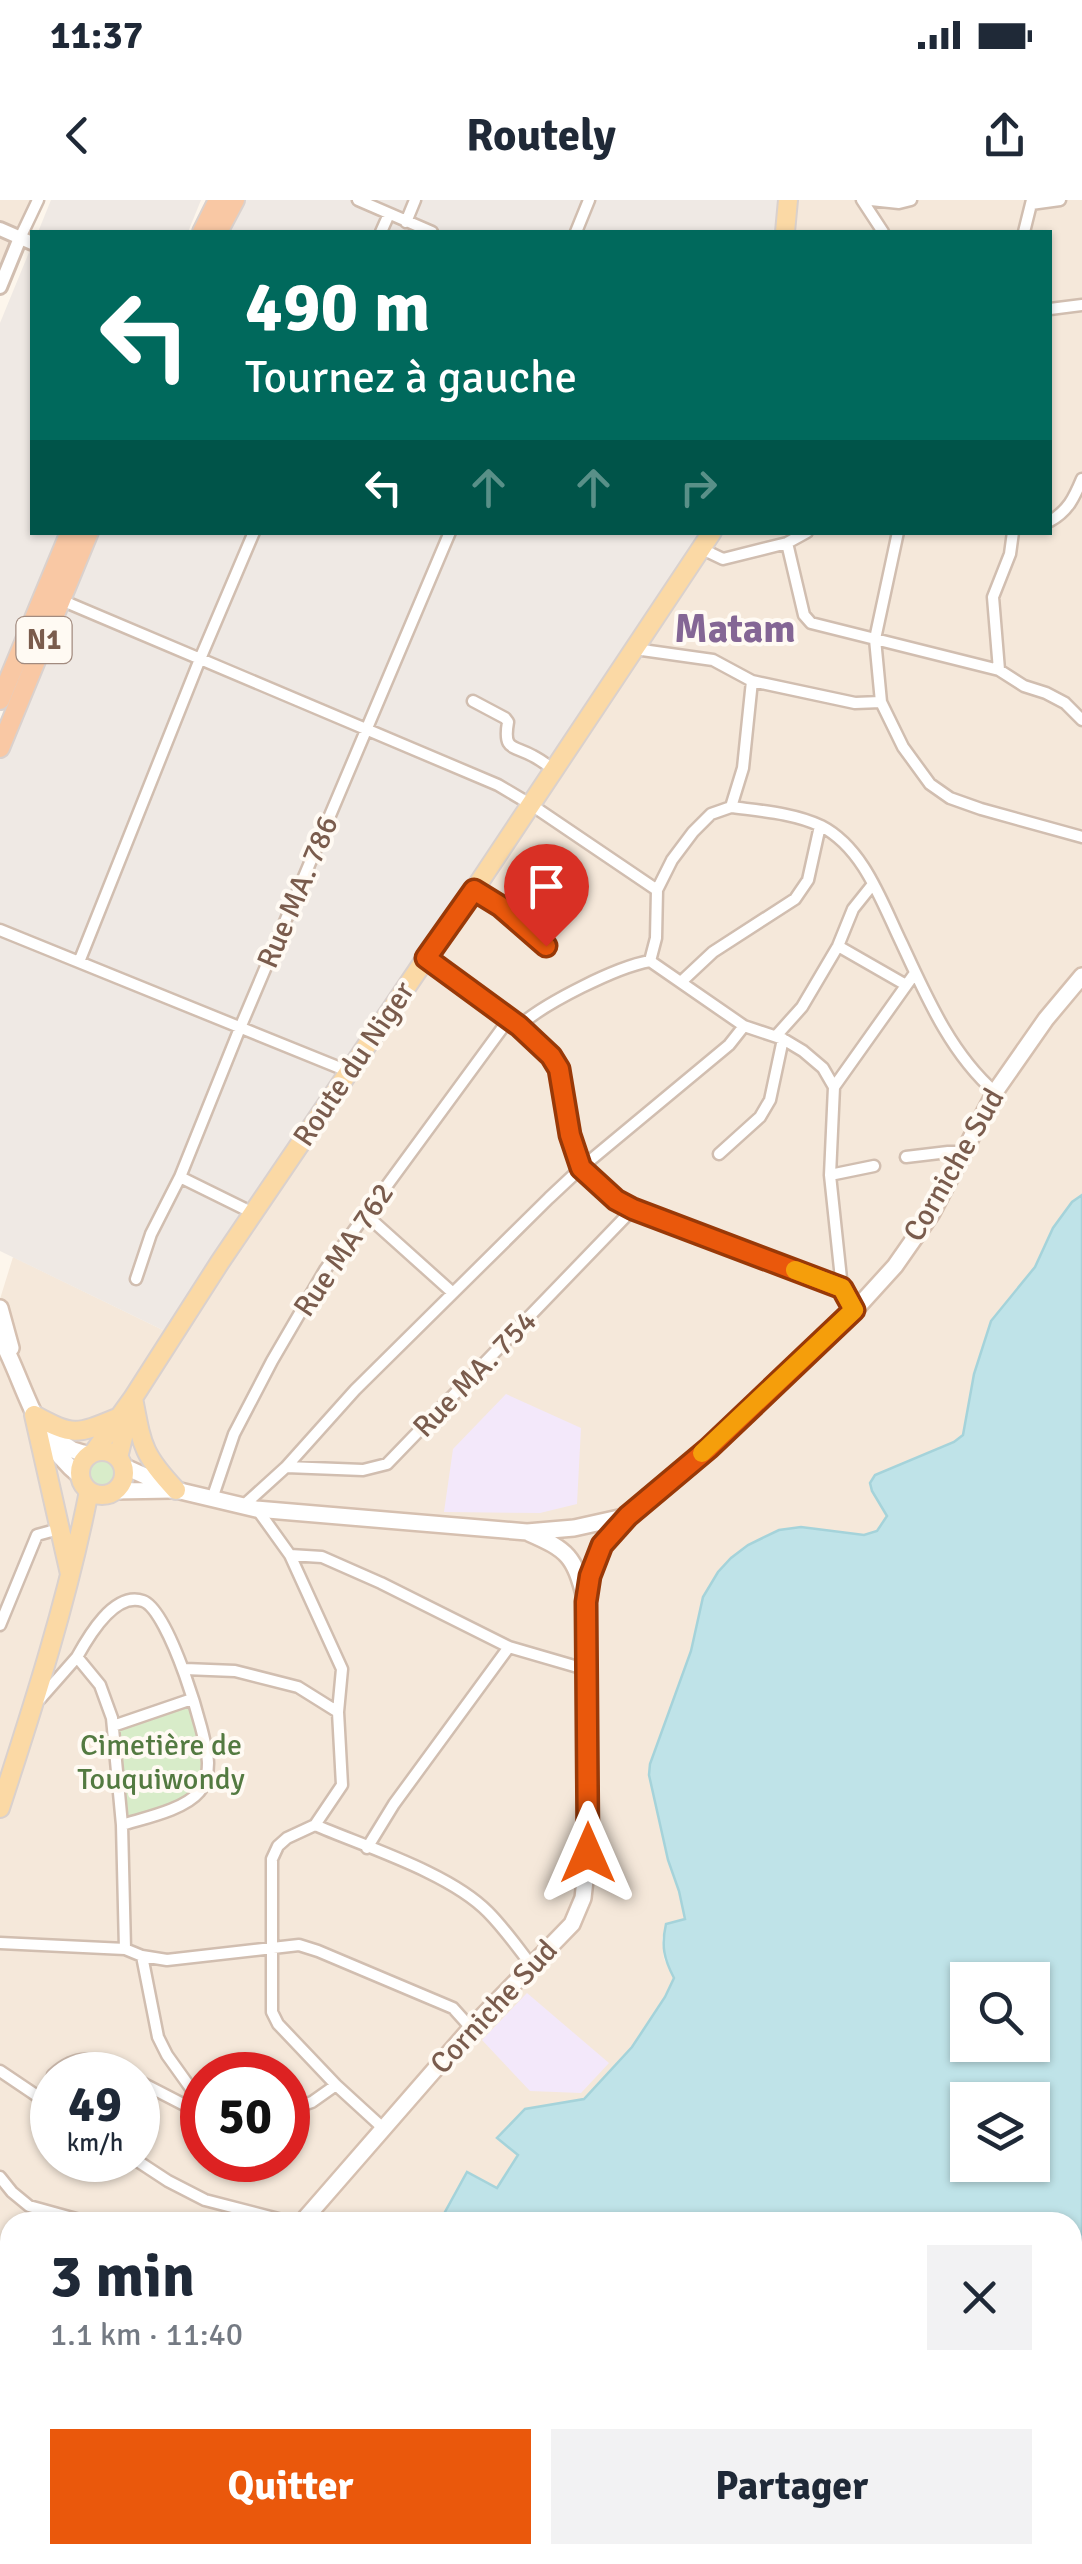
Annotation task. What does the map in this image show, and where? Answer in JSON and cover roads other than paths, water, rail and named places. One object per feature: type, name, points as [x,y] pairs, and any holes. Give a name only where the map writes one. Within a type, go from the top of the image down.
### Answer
[{"type":"highway","points":[[203,230],[218,200]]},
{"type":"highway","points":[[219,230],[234,200]]},
{"type":"highway","name":"N1","points":[[0,700],[69,535]]},
{"type":"highway","name":"N1","points":[[0,748],[88,535]]},
{"type":"main road","points":[[785,230],[788,200]]},
{"type":"main road","name":"Route du Niger","points":[[133,1398],[120,1462],[123,1479],[98,1488],[83,1461],[133,1398],[253,1213],[710,535]]},
{"type":"main road","name":"Corniche Sud","points":[[311,2212],[471,2028],[572,1924],[583,1898],[588,1853],[586,1602],[590,1576],[602,1545],[628,1516],[709,1448],[854,1310],[895,1266],[932,1212],[995,1092],[1046,1018],[1082,976]]},
{"type":"main road","points":[[0,1308],[13,1362]]},
{"type":"main road","points":[[0,1337],[38,1423],[63,1463],[98,1488],[176,1490]]},
{"type":"main road","points":[[133,1398],[146,1454],[176,1490]]},
{"type":"main road","points":[[38,1423],[75,1432],[117,1418]]},
{"type":"main road","points":[[38,1423],[74,1450],[91,1454],[107,1451],[120,1462],[176,1490],[250,1507],[527,1532],[574,1528],[628,1516]]},
{"type":"main road","points":[[38,1423],[70,1574]]},
{"type":"main road","points":[[0,1808],[98,1488]]},
{"type":"main road","points":[[527,1532],[558,1546],[572,1561],[586,1602]]},
{"type":"street","points":[[0,287],[26,240],[38,200]]},
{"type":"street","points":[[358,200],[427,230]]},
{"type":"street","points":[[406,222],[415,200]]},
{"type":"street","points":[[577,230],[589,200]]},
{"type":"street","points":[[862,200],[882,230]]},
{"type":"street","points":[[871,200],[910,200]]},
{"type":"street","points":[[1024,230],[1031,202],[1060,200]]},
{"type":"street","points":[[382,230],[389,214]]},
{"type":"street","points":[[0,229],[26,240]]},
{"type":"street","points":[[1052,309],[1082,304]]},
{"type":"street","points":[[1052,521],[1072,502],[1082,479]]},
{"type":"street","points":[[78,962],[253,535]]},
{"type":"street","name":"Rue MA. 786","points":[[136,1278],[151,1234],[180,1177],[449,535]]},
{"type":"street","points":[[702,549],[723,559],[788,543],[802,535]]},
{"type":"street","points":[[897,535],[875,638],[881,702],[903,747],[930,784],[950,798],[1082,837]]},
{"type":"street","points":[[999,670],[993,598],[1010,554],[1013,535]]},
{"type":"street","points":[[788,543],[804,616],[811,623],[999,670],[1024,686],[1065,703],[1082,720]]},
{"type":"street","points":[[61,600],[498,785],[657,890]]},
{"type":"street","points":[[635,650],[713,660],[752,681],[855,703],[881,702]]},
{"type":"street","points":[[731,807],[744,768],[752,681]]},
{"type":"street","points":[[473,701],[505,718],[508,743],[513,748],[554,770]]},
{"type":"street","points":[[650,961],[656,938],[657,890],[672,860],[711,814],[731,807],[785,814],[820,826],[839,838],[856,857],[954,1046],[976,1076],[995,1092]]},
{"type":"street","points":[[681,982],[714,952],[795,899],[808,880],[820,826]]},
{"type":"street","points":[[720,1154],[760,1118],[770,1100],[779,1038],[838,946],[854,909],[873,884]]},
{"type":"street","points":[[474,890],[500,906],[546,946]]},
{"type":"street","points":[[0,930],[350,1072]]},
{"type":"street","points":[[838,946],[906,985]]},
{"type":"street","points":[[426,958],[542,1045],[559,1069],[570,1135],[581,1168],[616,1200],[842,1288]]},
{"type":"street","points":[[514,1022],[630,964],[650,961],[744,1026],[803,1051],[823,1068],[834,1087]]},
{"type":"street","points":[[854,1310],[842,1288],[830,1175],[834,1087],[915,973]]},
{"type":"street","name":"Rue MA 762","points":[[212,1499],[234,1434],[325,1270],[514,1022]]},
{"type":"street","points":[[383,2128],[336,2086],[278,2024],[272,2012],[272,1859],[287,1838],[315,1825],[342,1786],[338,1712],[342,1669],[290,1555],[250,1507],[355,1390],[581,1168],[729,1045],[744,1026]]},
{"type":"street","points":[[906,1157],[965,1152]]},
{"type":"street","points":[[830,1175],[874,1166]]},
{"type":"street","points":[[180,1177],[253,1213]]},
{"type":"street","name":"Rue MA. 754","points":[[286,1467],[363,1470],[388,1464],[633,1209]]},
{"type":"street","points":[[366,1214],[453,1293]]},
{"type":"street","points":[[0,1625],[36,1535],[60,1529]]},
{"type":"street","points":[[290,1555],[322,1557],[381,1582],[509,1647],[588,1670]]},
{"type":"street","points":[[32,1707],[77,1657],[94,1625],[104,1617],[131,1600],[144,1601],[155,1609],[184,1669],[208,1761],[207,1780],[187,1803],[122,1825]]},
{"type":"street","points":[[368,1848],[394,1804],[509,1647]]},
{"type":"street","points":[[77,1657],[100,1685],[112,1718],[122,1825],[125,1949]]},
{"type":"street","points":[[184,1669],[234,1672],[298,1686],[338,1712]]},
{"type":"street","points":[[112,1726],[192,1699]]},
{"type":"street","points":[[315,1825],[417,1867],[470,1896],[532,1966]]},
{"type":"street","points":[[0,1943],[125,1949],[167,1960],[299,1946],[453,2008],[471,2028]]},
{"type":"street","points":[[142,1956],[158,2037],[180,2073]]},
{"type":"street","points":[[0,2071],[30,2090]]},
{"type":"street","points":[[310,2103],[336,2086]]},
{"type":"street","points":[[160,2176],[205,2200],[251,2212]]},
{"type":"street","points":[[0,2177],[29,2206],[51,2212]]},
{"type":"water","points":[[1082,1195],[1082,2212],[445,2212],[467,2172],[497,2188],[518,2155],[497,2138],[525,2109],[584,2099],[632,2047],[674,1978],[664,1952],[664,1932],[666,1924],[685,1919],[668,1860],[649,1775],[650,1764],[691,1651],[703,1597],[718,1572],[748,1545],[779,1530],[801,1527],[864,1535],[877,1531],[887,1516],[870,1483],[875,1475],[963,1435],[974,1374],[991,1321],[1035,1267],[1053,1228]]},
{"type":"district","name":"Matam","points":[[735,629]]},
{"type":"park label","name":"Cimetière de Touquiwondy","points":[[161,1762]]}]
